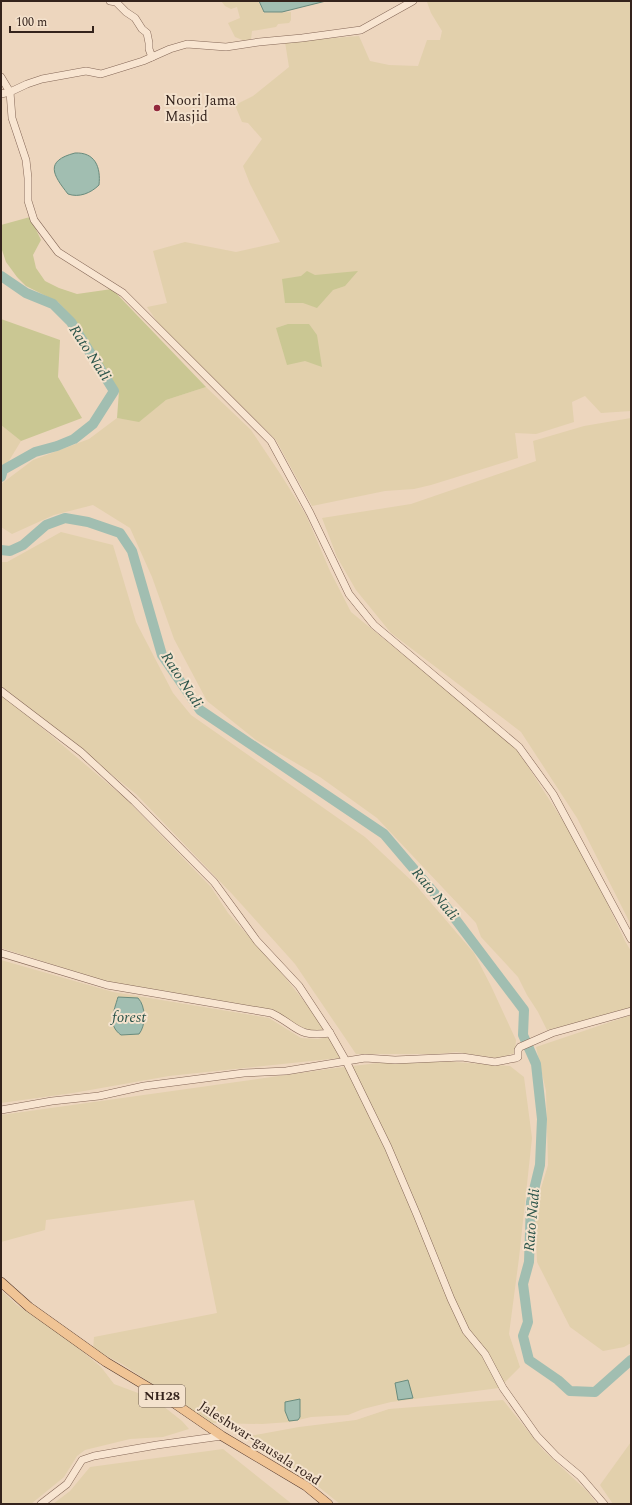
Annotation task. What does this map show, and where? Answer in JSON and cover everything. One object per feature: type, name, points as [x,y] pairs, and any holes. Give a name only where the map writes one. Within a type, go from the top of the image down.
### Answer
[{"type":"main road","name":"Jaleshwar-gausala road","points":[[1,1282],[29,1307],[78,1343],[106,1362],[171,1401],[222,1436],[306,1486],[328,1504]]},
{"type":"street","points":[[110,1],[116,2],[126,12],[135,18],[142,29],[147,33],[149,49],[152,57]]},
{"type":"street","points":[[5,93],[42,79],[86,71],[101,74],[120,69],[170,49],[187,44],[226,47],[361,30],[413,1]]},
{"type":"street","points":[[1,77],[12,118],[26,160],[28,201],[34,220],[58,252],[123,293],[272,441],[310,513],[349,594],[374,625],[519,747],[553,794],[631,939]]},
{"type":"street","points":[[1,691],[81,752],[108,776],[214,882],[258,941],[299,986],[330,1033],[346,1061],[388,1147],[451,1299],[466,1331],[485,1354],[503,1388],[537,1436],[556,1456],[580,1476],[604,1504]]},
{"type":"street","points":[[1,952],[107,985],[271,1013],[308,1034],[330,1033]]},
{"type":"street","points":[[1,1110],[52,1101],[99,1096],[151,1085],[244,1073],[286,1071],[365,1058],[395,1060],[457,1057],[496,1062],[518,1057],[518,1050],[520,1047],[552,1033],[631,1011]]},
{"type":"street","points":[[41,1504],[67,1484],[82,1460],[94,1456],[156,1445],[222,1436]]},
{"type":"shaded area","points":[[221,1],[258,1],[264,13],[291,12],[291,20],[289,23],[278,24],[276,27],[252,31],[251,39],[245,41],[235,37],[228,23],[240,18],[237,7],[231,9],[225,6]]},
{"type":"shaded area","points":[[631,1],[631,411],[601,413],[585,396],[572,402],[574,422],[536,434],[515,433],[518,458],[414,489],[385,491],[312,506],[276,440],[158,323],[147,307],[167,303],[153,251],[185,242],[236,252],[280,242],[250,184],[243,166],[262,139],[248,123],[242,122],[235,105],[253,96],[289,67],[285,42],[359,36],[370,61],[389,65],[418,66],[427,40],[440,40],[442,31],[431,13],[427,2]]},
{"type":"shaded area","points":[[30,217],[41,240],[33,255],[36,268],[45,281],[59,288],[77,294],[112,289],[206,387],[166,400],[139,422],[117,418],[119,391],[75,320],[58,302],[26,286],[6,262],[1,247],[1,225]]},
{"type":"shaded area","points":[[307,271],[315,275],[358,271],[345,286],[333,290],[317,308],[303,303],[285,303],[282,279],[301,276]]},
{"type":"shaded area","points":[[1,319],[60,340],[58,377],[82,418],[21,441],[1,425]]},
{"type":"shaded area","points":[[288,324],[309,324],[317,335],[322,367],[305,361],[287,365],[276,328]]},
{"type":"shaded area","points":[[206,387],[251,430],[281,475],[306,515],[330,571],[351,612],[518,751],[583,852],[631,951],[631,1009],[547,1030],[518,977],[481,937],[476,923],[377,818],[320,777],[256,740],[207,701],[174,639],[152,577],[130,528],[93,505],[54,515],[12,534],[1,527],[1,484],[33,460],[89,439],[117,418],[139,421],[166,400]]},
{"type":"shaded area","points":[[631,418],[631,925],[577,818],[521,732],[391,633],[356,590],[337,557],[322,518],[411,504],[536,461],[533,441],[584,426]]},
{"type":"shaded area","points":[[1,425],[21,441],[1,474]]},
{"type":"shaded area","points":[[61,532],[113,545],[136,622],[173,693],[191,715],[365,837],[414,883],[474,953],[516,1040],[515,1053],[497,1058],[456,1052],[438,1054],[356,1054],[295,964],[233,895],[136,794],[1,686],[1,562],[7,562]]},
{"type":"shaded area","points":[[1,693],[126,799],[211,887],[228,913],[284,976],[326,1029],[310,1031],[272,1011],[108,982],[1,948]]},
{"type":"shaded area","points":[[1,960],[113,992],[269,1018],[301,1038],[318,1039],[329,1037],[340,1058],[169,1076],[73,1093],[1,1103]]},
{"type":"shaded area","points":[[631,1015],[631,1343],[624,1347],[603,1351],[570,1327],[537,1262],[535,1208],[548,1165],[546,1091],[536,1047]]},
{"type":"shaded area","points":[[412,1059],[510,1066],[524,1077],[532,1138],[509,1334],[520,1367],[499,1388],[391,1402],[363,1409],[348,1415],[311,1417],[290,1422],[262,1424],[211,1423],[122,1364],[93,1349],[94,1337],[217,1313],[194,1200],[46,1220],[45,1230],[1,1242],[1,1115],[336,1068]]},
{"type":"shaded area","points":[[1,1290],[17,1305],[69,1340],[101,1367],[114,1384],[138,1393],[163,1406],[182,1421],[189,1429],[163,1437],[130,1439],[85,1450],[77,1456],[64,1477],[31,1504],[1,1504]]},
{"type":"shaded area","points":[[503,1400],[544,1451],[587,1491],[597,1504],[340,1504],[320,1488],[244,1437],[299,1427],[356,1420],[389,1409]]},
{"type":"shaded area","points":[[631,1442],[631,1504],[613,1504],[600,1485]]},
{"type":"shaded area","points":[[223,1449],[292,1504],[53,1504],[70,1491],[90,1467]]},
{"type":"water","points":[[259,1],[326,1],[282,12],[264,12]]},
{"type":"water","points":[[75,153],[82,153],[92,158],[98,167],[99,172],[99,185],[89,192],[81,195],[68,194],[58,181],[54,169],[55,164],[59,160],[65,156]]},
{"type":"water","name":"forest","points":[[118,997],[138,998],[141,1002],[144,1011],[144,1021],[139,1034],[121,1035],[114,1027],[113,1018]]},
{"type":"water","points":[[408,1380],[413,1398],[398,1400],[395,1383]]},
{"type":"water","points":[[300,1399],[300,1417],[298,1420],[289,1421],[285,1411],[285,1402]]},
{"type":"waterway","name":"Rato Nadi","points":[[1,276],[26,293],[53,304],[71,322],[114,391],[93,424],[74,439],[57,446],[35,452],[3,470],[1,477]]},
{"type":"waterway","name":"Rato Nadi","points":[[1,550],[10,551],[23,545],[46,525],[65,518],[88,522],[120,533],[132,551],[162,655],[200,710],[384,834],[447,908],[524,1010],[523,1035],[536,1064],[542,1119],[540,1165],[531,1202],[529,1262],[523,1284],[528,1322],[523,1336],[529,1360],[558,1380],[570,1391],[595,1392],[631,1360]]},
{"type":"place","name":"Noori Jama Masjid","points":[[157,108]]}]
